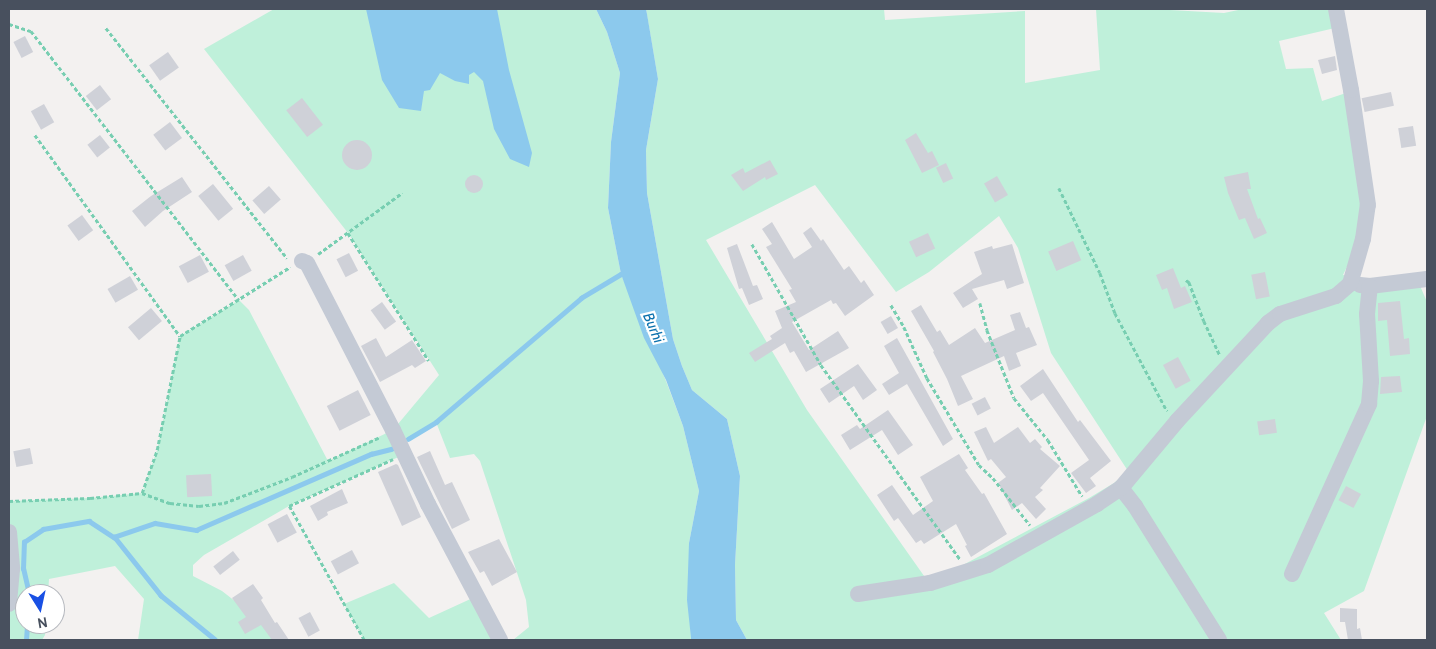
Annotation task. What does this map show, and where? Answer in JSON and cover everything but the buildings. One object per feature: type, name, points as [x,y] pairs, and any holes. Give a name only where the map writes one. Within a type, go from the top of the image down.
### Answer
[{"type":"street","points":[[858,594],[930,583],[988,565],[1121,488],[1177,421],[1268,323],[1280,314],[1336,296],[1350,284],[1363,239],[1368,205],[1352,90],[1336,9]]},
{"type":"street","points":[[304,262],[393,430],[403,454],[500,640]]},
{"type":"street","points":[[1350,284],[1370,286],[1427,279]]},
{"type":"street","points":[[1292,574],[1370,404],[1371,381],[1367,314],[1370,286]]},
{"type":"street","points":[[1121,488],[1140,514],[1219,640]]},
{"type":"street","points":[[9,532],[12,569],[9,604]]},
{"type":"path","points":[[9,24],[32,31],[239,300]]},
{"type":"path","points":[[106,28],[293,265],[180,336],[156,450],[142,493]]},
{"type":"path","points":[[35,135],[180,336]]},
{"type":"path","points":[[1059,188],[1100,273],[1115,314],[1166,410],[1177,421]]},
{"type":"path","points":[[304,262],[348,233],[402,193]]},
{"type":"path","points":[[348,233],[429,361]]},
{"type":"path","points":[[752,244],[821,365],[968,571]]},
{"type":"path","points":[[1186,280],[1189,282],[1216,350],[1228,366]]},
{"type":"path","points":[[980,304],[987,330],[1014,398],[1048,440],[1089,508]]},
{"type":"path","points":[[891,305],[904,327],[913,352],[927,378],[979,465],[993,478],[1039,536]]},
{"type":"path","points":[[9,501],[90,498],[142,493],[180,504],[199,506],[224,503],[292,477],[393,430]]},
{"type":"path","points":[[364,640],[289,506],[403,454]]},
{"type":"green space","points":[[274,9],[596,9],[607,32],[620,73],[611,142],[608,208],[621,274],[683,426],[699,491],[689,543],[691,640],[513,640],[529,627],[526,600],[480,461],[474,454],[450,458],[436,422],[408,439],[403,455],[289,506],[204,555],[193,565],[193,576],[222,591],[268,627],[278,640],[138,640],[144,599],[115,566],[49,579],[49,584],[15,584],[15,634],[45,635],[42,640],[9,640],[9,501],[90,498],[142,493],[157,450],[180,336],[239,300],[249,310],[328,461],[393,430],[439,375],[348,233],[204,49]]},
{"type":"green space","points":[[646,9],[884,9],[885,20],[1025,11],[1025,83],[1100,70],[1096,9],[1152,9],[1224,13],[1243,9],[1333,9],[1335,28],[1279,41],[1286,69],[1313,68],[1322,101],[1349,92],[1366,188],[1362,236],[1343,275],[1370,279],[1418,281],[1427,302],[1427,416],[1364,591],[1324,613],[1341,640],[747,640],[736,620],[735,565],[740,476],[727,419],[692,390],[673,339],[647,193],[646,150],[658,79]],"holes":[[[815,185],[896,292],[929,272],[999,216],[1018,248],[1051,353],[1128,471],[1114,483],[1089,498],[929,583],[807,410],[706,240]]]},
{"type":"green space","points":[[394,583],[429,618],[477,596],[500,640],[364,640],[344,604]]},
{"type":"water","points":[[366,9],[497,9],[509,70],[532,153],[529,167],[510,159],[494,129],[483,81],[474,72],[469,75],[469,84],[455,81],[440,73],[430,90],[424,91],[421,111],[399,108],[382,80]]},
{"type":"water","name":"Burhi","points":[[596,9],[646,9],[658,79],[646,150],[647,193],[673,339],[692,390],[727,419],[740,476],[735,565],[736,620],[747,640],[691,640],[687,600],[689,543],[699,491],[683,426],[666,380],[644,338],[621,274],[608,208],[611,142],[620,73],[607,32]]},
{"type":"waterway","points":[[408,439],[436,422],[581,298],[621,274],[627,273]]},
{"type":"waterway","points":[[215,640],[161,596],[114,537],[155,523],[196,530],[371,454],[391,449]]},
{"type":"waterway","points":[[27,584],[23,569],[24,542],[43,529],[89,521],[114,537]]},
{"type":"waterway","points":[[26,634],[26,640]]}]
